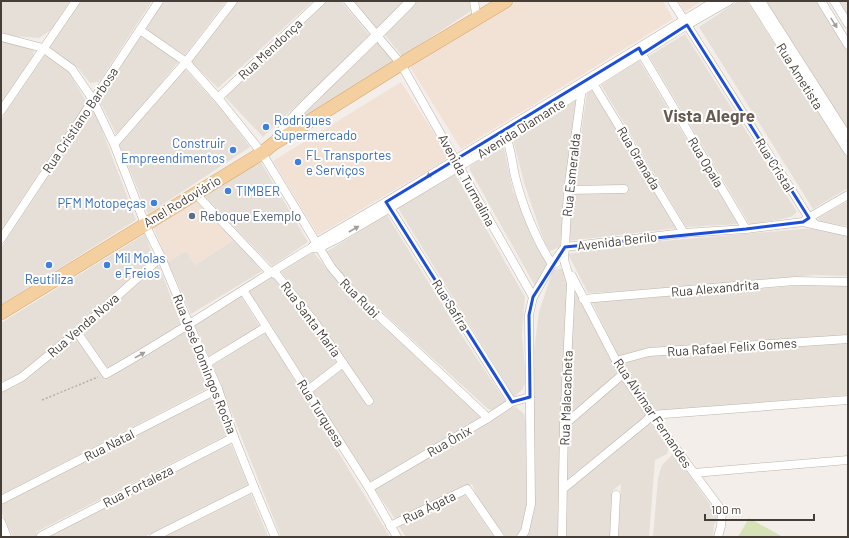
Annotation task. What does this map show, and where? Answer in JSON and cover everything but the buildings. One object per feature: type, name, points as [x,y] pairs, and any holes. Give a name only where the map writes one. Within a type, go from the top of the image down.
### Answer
[{"type":"main road","name":"Anel Rodoviário","points":[[1,312],[262,153],[401,64],[506,1]]},
{"type":"street","points":[[1,111],[76,1]]},
{"type":"street","name":"Rua Cristiano Barbosa","points":[[1,239],[159,1]]},
{"type":"street","points":[[114,144],[186,62],[233,1]]},
{"type":"street","name":"Rua Mendonça","points":[[218,98],[321,1]]},
{"type":"street","name":"Avenida Turmalina","points":[[348,1],[401,64],[533,297]]},
{"type":"street","points":[[274,144],[281,131],[296,113],[378,36],[411,1]]},
{"type":"street","points":[[474,1],[477,19]]},
{"type":"street","name":"Rua Cristal","points":[[672,1],[806,220]]},
{"type":"street","name":"Avenida Diamante","points":[[106,374],[145,352],[270,272],[316,246],[337,239],[388,205],[640,51],[715,1]]},
{"type":"street","name":"Avenida Diamante","points":[[685,22],[729,1]]},
{"type":"street","name":"Rua Ametista","points":[[753,1],[848,151]]},
{"type":"street","name":"Rua Ametista","points":[[761,1],[848,137]]},
{"type":"street","points":[[821,1],[848,44]]},
{"type":"street","points":[[834,1],[848,24]]},
{"type":"street","name":"Rua Rubi","points":[[140,30],[186,62],[218,98],[262,153],[316,246],[348,287],[488,418]]},
{"type":"street","name":"Rua José Domingos Rocha","points":[[1,37],[43,48],[72,69],[93,100],[114,144],[145,224],[161,257],[218,389],[234,437],[275,537]]},
{"type":"street","name":"Rua Opala","points":[[640,51],[746,229]]},
{"type":"street","name":"Rua Granada","points":[[592,80],[684,233]]},
{"type":"street","name":"Rua Esmeralda","points":[[564,260],[568,190],[582,86]]},
{"type":"street","points":[[505,134],[525,207],[543,250],[552,264],[564,260]]},
{"type":"street","points":[[568,190],[624,189]]},
{"type":"street","name":"Rua Santa Maria","points":[[195,193],[270,272],[278,275],[314,321],[369,401]]},
{"type":"street","points":[[806,220],[848,195]]},
{"type":"street","name":"Rua Safira","points":[[388,205],[512,402]]},
{"type":"street","name":"Avenida Berilo","points":[[521,537],[525,532],[531,504],[529,315],[533,297],[552,264],[565,247],[684,233],[746,229],[806,220],[816,225],[848,232]]},
{"type":"street","name":"Rua Venda Nova","points":[[1,388],[22,377],[77,332],[161,257]]},
{"type":"street","name":"Rua Alvimar Fernandes","points":[[564,260],[623,374],[651,415],[714,498],[722,511],[721,526],[718,537]]},
{"type":"street","name":"Rua Malacacheta","points":[[562,537],[564,425],[571,283],[564,260]]},
{"type":"street","name":"Rua Alexandrita","points":[[583,299],[795,281],[848,282]]},
{"type":"street","name":"Rua Turquesa","points":[[243,290],[368,488],[397,537]]},
{"type":"street","points":[[207,363],[266,327]]},
{"type":"street","points":[[77,332],[106,374]]},
{"type":"street","name":"Rua Rafael Felix Gomes","points":[[616,361],[649,352],[848,339]]},
{"type":"street","points":[[307,391],[343,363]]},
{"type":"street","points":[[564,425],[623,374]]},
{"type":"street","name":"Rua Natal","points":[[1,500],[218,389]]},
{"type":"street","name":"Rua Ônix","points":[[368,488],[488,418],[512,402],[530,397]]},
{"type":"street","points":[[563,489],[646,421],[651,415],[848,400]]},
{"type":"street","name":"Rua Fortaleza","points":[[42,536],[234,437]]},
{"type":"street","points":[[694,473],[848,460]]},
{"type":"street","points":[[154,537],[254,487]]},
{"type":"street","name":"Rua Ágata","points":[[390,526],[467,489],[500,537]]},
{"type":"street","points":[[614,537],[616,495]]},
{"type":"street","points":[[1,522],[7,537]]},
{"type":"path","points":[[42,400],[106,374]]},
{"type":"highlighted area","points":[[687,25],[809,218],[803,222],[746,229],[565,247],[533,297],[529,315],[530,397],[512,402],[386,202],[639,48],[642,54]]},
{"type":"shaded area","points":[[1,1],[70,1],[51,30],[39,38],[11,36],[1,33]]},
{"type":"shaded area","points":[[81,1],[152,1],[99,82],[90,83],[78,68],[49,48]]},
{"type":"shaded area","points":[[164,1],[226,1],[185,55],[145,29]]},
{"type":"shaded area","points":[[238,1],[313,1],[218,88],[190,61]]},
{"type":"shaded area","points":[[325,1],[341,1],[370,36],[263,137],[225,97]]},
{"type":"shaded area","points":[[352,1],[405,1],[377,29]]},
{"type":"shaded area","points":[[417,1],[470,1],[471,11],[402,56],[384,34]]},
{"type":"shaded area","points":[[517,1],[663,1],[673,19],[461,149],[410,67]]},
{"type":"shaded area","points":[[679,1],[702,1],[685,12]]},
{"type":"shaded area","points":[[738,1],[747,1],[848,158],[848,188],[813,209],[699,27]]},
{"type":"shaded area","points":[[764,1],[816,1],[848,52],[848,130],[792,41]]},
{"type":"shaded area","points":[[839,1],[848,1],[848,15]]},
{"type":"shaded area","points":[[685,34],[797,212],[791,217],[750,225],[649,56]]},
{"type":"shaded area","points":[[140,36],[179,61],[131,120],[116,134],[98,98]]},
{"type":"shaded area","points":[[1,41],[34,50],[33,57],[1,107]]},
{"type":"shaded area","points":[[377,41],[393,62],[305,116],[302,112]]},
{"type":"shaded area","points":[[45,55],[69,72],[87,103],[1,230],[1,119]]},
{"type":"shaded area","points":[[639,60],[738,224],[686,227],[601,85]]},
{"type":"shaded area","points":[[185,69],[223,111],[250,147],[148,214],[119,144]]},
{"type":"shaded area","points":[[401,82],[448,155],[445,160],[318,235],[273,161]]},
{"type":"shaded area","points":[[592,90],[678,228],[567,241],[571,193],[587,93]]},
{"type":"shaded area","points":[[579,98],[569,150],[560,247],[550,251],[545,244],[525,186],[513,139]]},
{"type":"shaded area","points":[[94,109],[136,220],[1,305],[1,248],[74,136]]},
{"type":"shaded area","points":[[503,144],[513,191],[548,267],[535,286],[470,170],[470,166]]},
{"type":"shaded area","points":[[259,159],[308,242],[272,266],[201,193]]},
{"type":"shaded area","points":[[455,174],[525,297],[522,335],[526,379],[523,389],[514,397],[398,208]]},
{"type":"shaded area","points":[[196,198],[235,239],[195,265],[186,251],[168,262],[152,224]]},
{"type":"shaded area","points":[[848,201],[848,226],[823,223],[818,218]]},
{"type":"shaded area","points":[[387,215],[456,327],[506,402],[491,410],[488,409],[343,276],[326,252]]},
{"type":"shaded area","points":[[812,229],[848,235],[848,276],[815,275],[643,290],[588,293],[568,254],[616,245]]},
{"type":"shaded area","points":[[145,234],[154,259],[86,319],[15,377],[1,382],[1,323]]},
{"type":"shaded area","points":[[235,239],[262,271],[191,314],[168,262],[186,251],[195,265]]},
{"type":"shaded area","points":[[313,252],[348,294],[482,416],[370,482],[311,390],[343,367],[369,404],[374,401],[317,318],[281,272]]},
{"type":"shaded area","points":[[158,263],[181,324],[108,369],[82,331]]},
{"type":"shaded area","points":[[565,268],[568,284],[563,377],[558,537],[525,537],[529,532],[534,500],[533,358],[539,312],[553,270]]},
{"type":"shaded area","points":[[273,276],[317,330],[337,363],[308,385],[248,292]]},
{"type":"shaded area","points":[[573,284],[618,374],[568,417]]},
{"type":"shaded area","points":[[806,285],[848,285],[848,335],[649,349],[618,356],[592,302]]},
{"type":"shaded area","points":[[241,296],[260,327],[209,357],[194,324]]},
{"type":"shaded area","points":[[185,329],[210,387],[1,495],[1,392],[14,387],[31,376],[74,339],[77,339],[106,378]]},
{"type":"shaded area","points":[[265,332],[390,537],[281,537],[212,363]]},
{"type":"shaded area","points":[[848,341],[848,395],[660,411],[648,407],[633,385],[623,363],[648,355]]},
{"type":"shaded area","points":[[621,378],[631,394],[648,415],[566,480],[566,426]]},
{"type":"shaded area","points":[[214,395],[227,435],[36,532],[38,537],[13,537],[1,511],[1,505]]},
{"type":"shaded area","points":[[516,407],[524,414],[527,427],[526,516],[523,528],[517,537],[506,537],[479,502],[472,484],[395,519],[374,488],[480,428],[508,408]]},
{"type":"shaded area","points":[[649,421],[669,447],[667,454],[655,460],[649,537],[618,537],[621,484],[613,490],[610,537],[566,537],[565,490]]},
{"type":"shaded area","points":[[231,444],[248,485],[144,537],[46,537]]},
{"type":"shaded area","points":[[674,453],[718,516],[714,525],[713,537],[653,537],[658,478],[662,465]]},
{"type":"shaded area","points":[[463,492],[494,537],[406,537],[398,525]]},
{"type":"shaded area","points":[[251,494],[268,537],[164,537]]},
{"type":"green space","points":[[749,518],[783,537],[738,537]]},
{"type":"place","name":"Rodrigues Supermercado","points":[[266,127]]},
{"type":"place","name":"Construir Empreendimentos","points":[[233,150]]},
{"type":"place","name":"FL Transportes e Serviços","points":[[298,162]]},
{"type":"place","name":"TIMBER","points":[[228,191]]},
{"type":"place","name":"PFM Motopeças","points":[[154,203]]},
{"type":"place","name":"Reboque Exemplo","points":[[192,216]]},
{"type":"place","name":"Reutiliza","points":[[49,265]]},
{"type":"place","name":"Mil Molas e Freios","points":[[107,265]]},
{"type":"district","name":"Vista Alegre","points":[[709,115]]}]
